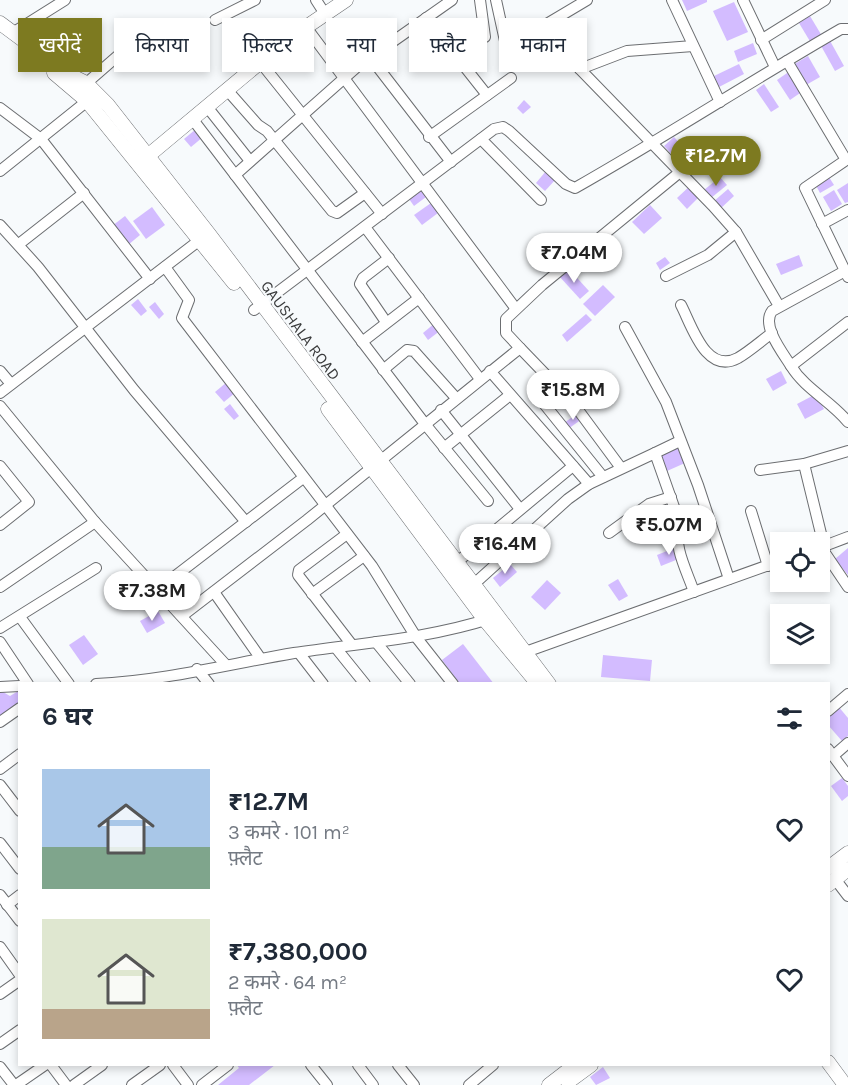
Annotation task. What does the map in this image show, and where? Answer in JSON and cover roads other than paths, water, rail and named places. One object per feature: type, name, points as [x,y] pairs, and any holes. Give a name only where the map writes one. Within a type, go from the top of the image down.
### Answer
[{"type":"street","points":[[7,33],[65,0]]},
{"type":"street","points":[[215,21],[255,0]]},
{"type":"street","points":[[316,0],[325,14]]},
{"type":"street","points":[[314,22],[346,0]]},
{"type":"street","points":[[426,18],[452,0]]},
{"type":"street","points":[[480,0],[482,18]]},
{"type":"street","points":[[496,0],[500,18]]},
{"type":"street","points":[[557,18],[587,0]]},
{"type":"street","points":[[672,0],[720,102]]},
{"type":"street","points":[[743,0],[775,67]]},
{"type":"street","points":[[761,40],[825,0]]},
{"type":"street","name":"GAUSHALA ROAD","points":[[0,23],[7,33],[70,75],[87,92],[204,237],[491,618],[520,654],[547,682]]},
{"type":"street","points":[[257,308],[494,129],[503,127],[571,188],[654,144],[775,67],[841,29],[848,29]]},
{"type":"street","points":[[314,38],[516,309]]},
{"type":"street","points":[[587,66],[627,51],[693,46]]},
{"type":"street","points":[[787,61],[847,162],[806,188],[846,274],[779,306],[769,314],[772,333],[799,379],[837,409],[848,422]]},
{"type":"street","points":[[0,171],[41,139],[114,62]]},
{"type":"street","points":[[143,160],[194,121],[251,72]]},
{"type":"street","points":[[268,72],[382,214]]},
{"type":"street","points":[[235,175],[352,72]]},
{"type":"street","points":[[380,72],[429,137],[451,162]]},
{"type":"street","points":[[469,72],[487,95]]},
{"type":"street","points":[[583,72],[736,232],[779,306]]},
{"type":"street","points":[[429,137],[511,78]]},
{"type":"street","points":[[228,92],[275,140],[334,213],[365,193]]},
{"type":"street","points":[[208,108],[250,161]]},
{"type":"street","points":[[3,114],[41,139],[150,279]]},
{"type":"street","points":[[194,121],[424,424],[488,501]]},
{"type":"street","points":[[481,139],[541,200]]},
{"type":"street","points":[[621,468],[558,387],[506,333],[504,326],[506,320],[516,309],[680,172]]},
{"type":"street","points":[[19,244],[84,193]]},
{"type":"street","points":[[822,224],[848,210]]},
{"type":"street","points":[[0,225],[19,244],[85,328],[246,522]]},
{"type":"street","points":[[365,226],[480,379]]},
{"type":"street","points":[[666,276],[708,255],[736,232]]},
{"type":"street","points":[[0,393],[204,237]]},
{"type":"street","points":[[386,322],[360,284],[363,278],[389,258]]},
{"type":"street","points":[[165,267],[189,300],[182,318],[364,556],[416,637],[451,682]]},
{"type":"street","points":[[362,342],[419,298]]},
{"type":"street","points":[[681,305],[701,345],[716,360],[727,362],[738,358],[772,333]]},
{"type":"street","points":[[791,366],[848,322]]},
{"type":"street","points":[[625,327],[666,402],[729,579]]},
{"type":"street","points":[[182,616],[325,506],[375,463],[520,348]]},
{"type":"street","points":[[383,370],[411,349],[456,398]]},
{"type":"street","points":[[0,371],[11,384]]},
{"type":"street","points":[[490,371],[589,484]]},
{"type":"street","points":[[558,387],[546,398],[545,405],[603,477]]},
{"type":"street","points":[[444,448],[510,395]]},
{"type":"street","points":[[0,406],[95,522],[225,664]]},
{"type":"street","points":[[441,410],[520,509]]},
{"type":"street","points":[[473,585],[568,499],[589,484],[680,441]]},
{"type":"street","points":[[760,470],[804,464],[848,451]]},
{"type":"street","points":[[655,453],[680,524],[677,533],[678,544],[694,592]]},
{"type":"street","name":"GAUSHALA ROAD","points":[[375,463],[473,585],[491,618]]},
{"type":"street","points":[[804,464],[818,532]]},
{"type":"street","points":[[0,466],[29,502],[0,525]]},
{"type":"street","points":[[456,563],[573,466]]},
{"type":"street","points":[[157,590],[303,478]]},
{"type":"street","points":[[609,533],[649,504],[671,497]]},
{"type":"street","points":[[520,654],[768,566],[751,511]]},
{"type":"street","points":[[680,524],[707,514]]},
{"type":"street","points":[[0,587],[95,522]]},
{"type":"street","points":[[347,534],[299,570],[298,575],[352,645]]},
{"type":"street","points":[[830,544],[848,537]]},
{"type":"street","points":[[312,594],[364,556]]},
{"type":"street","points":[[830,560],[848,587]]},
{"type":"street","points":[[0,628],[96,568]]},
{"type":"street","points":[[214,592],[261,659]]},
{"type":"street","points":[[20,617],[68,682]]},
{"type":"street","points":[[146,682],[163,681],[197,669],[225,664],[416,637],[491,618]]},
{"type":"street","points":[[0,642],[27,682]]},
{"type":"street","points":[[376,642],[408,682]]},
{"type":"street","points":[[336,648],[363,682]]},
{"type":"street","points":[[299,653],[321,682]]},
{"type":"street","name":"GAUSHALA ROAD","points":[[520,654],[537,682]]},
{"type":"street","points":[[197,669],[207,682]]},
{"type":"street","points":[[0,687],[18,686]]},
{"type":"street","points":[[830,709],[848,694]]},
{"type":"street","points":[[0,722],[18,709]]},
{"type":"street","points":[[848,743],[830,753],[848,776]]},
{"type":"street","points":[[0,769],[18,756]]},
{"type":"street","points":[[0,785],[18,808]]},
{"type":"street","points":[[0,843],[18,866]]},
{"type":"street","points":[[830,878],[848,853]]},
{"type":"street","points":[[830,878],[848,869]]},
{"type":"street","points":[[830,878],[848,897]]},
{"type":"street","points":[[0,895],[18,919]]},
{"type":"street","points":[[7,905],[18,897]]},
{"type":"street","points":[[0,947],[18,972]]},
{"type":"street","points":[[0,994],[18,981]]},
{"type":"street","points":[[0,1044],[18,1031]]},
{"type":"street","points":[[830,1065],[845,1085]]},
{"type":"street","points":[[0,1067],[15,1085],[44,1066]]},
{"type":"street","points":[[52,1066],[66,1085]]},
{"type":"street","points":[[74,1085],[101,1066]]},
{"type":"street","points":[[132,1085],[159,1066]]},
{"type":"street","points":[[175,1066],[186,1084]]},
{"type":"street","points":[[201,1085],[227,1066]]},
{"type":"street","points":[[311,1066],[326,1085]]},
{"type":"street","points":[[359,1066],[373,1085]]},
{"type":"street","points":[[399,1066],[414,1085]]},
{"type":"street","points":[[469,1085],[492,1066]]},
{"type":"street","points":[[549,1085],[589,1066]]},
{"type":"street","points":[[564,1085],[576,1074]]}]
